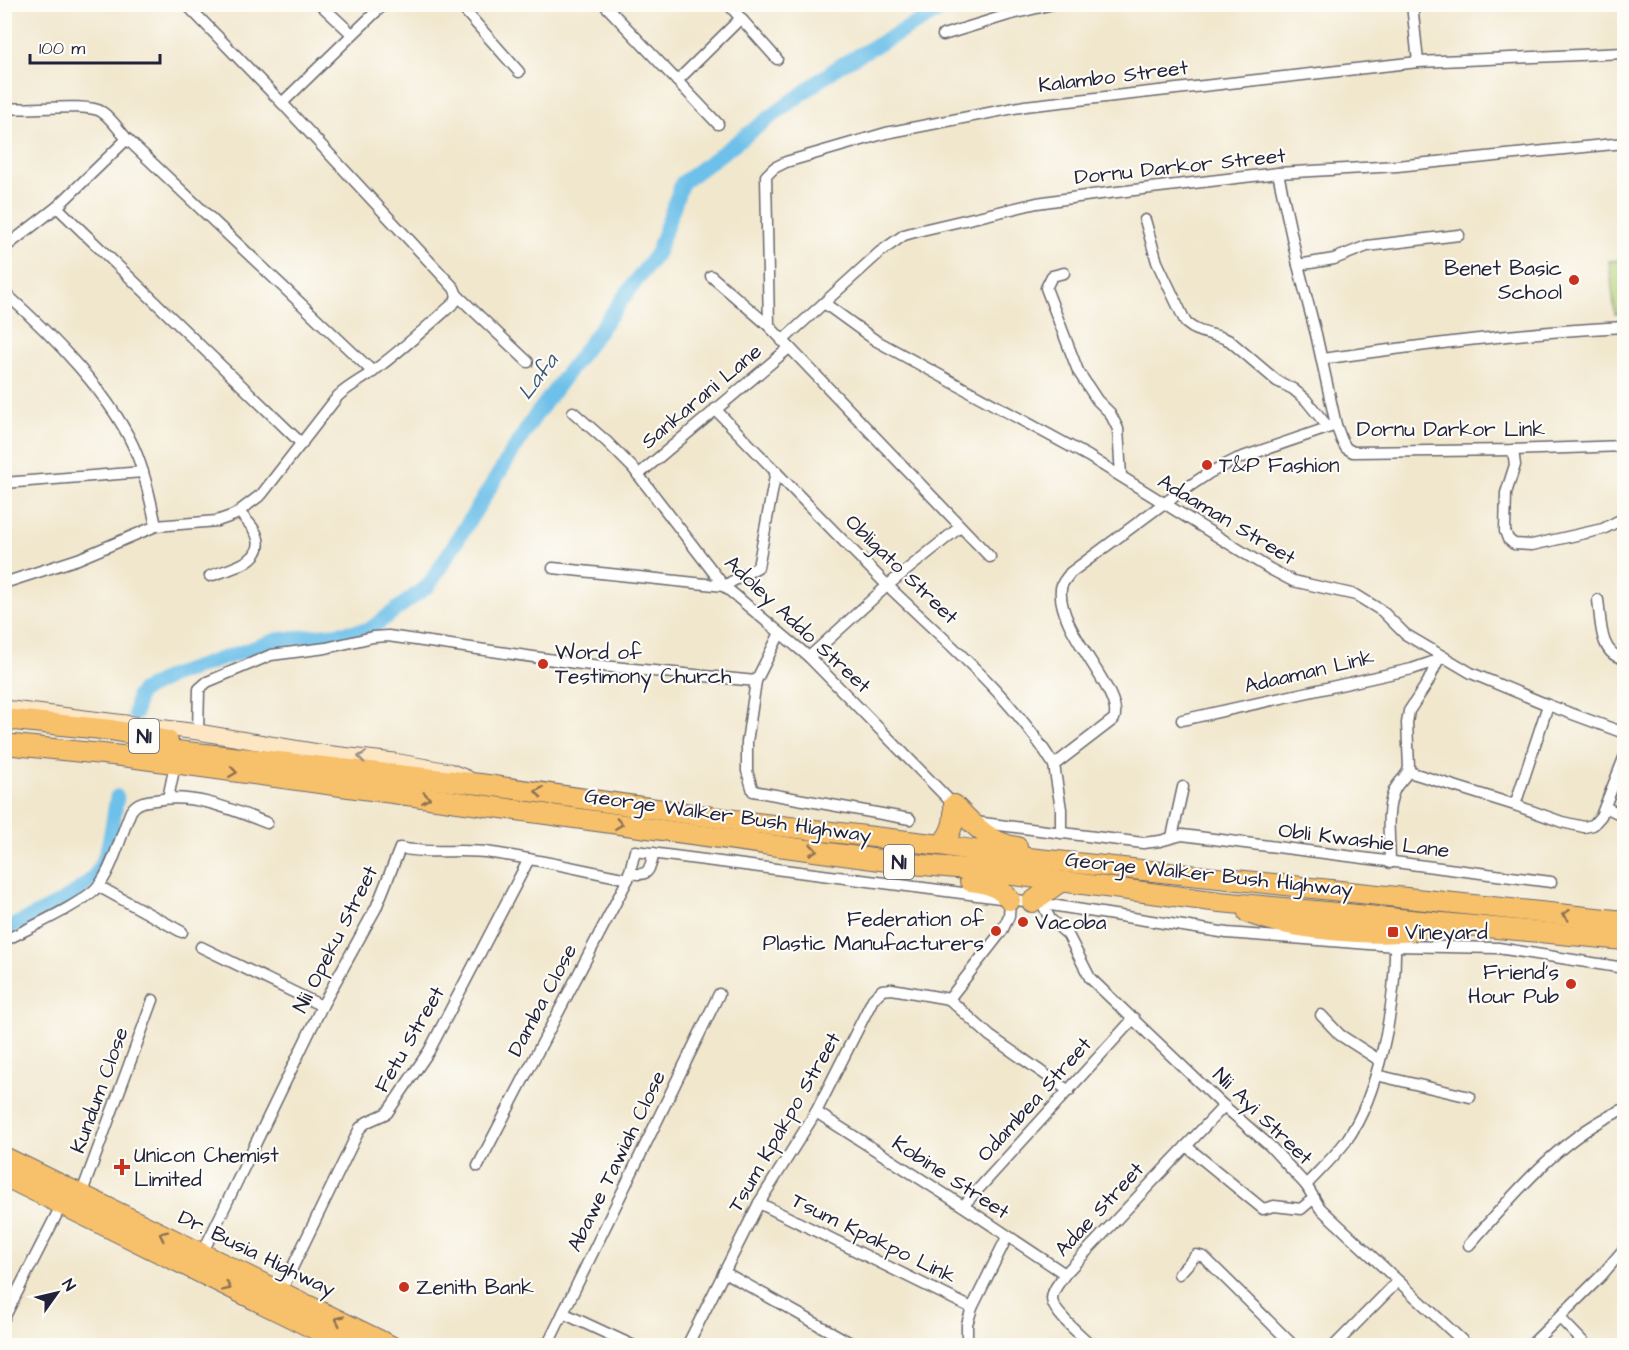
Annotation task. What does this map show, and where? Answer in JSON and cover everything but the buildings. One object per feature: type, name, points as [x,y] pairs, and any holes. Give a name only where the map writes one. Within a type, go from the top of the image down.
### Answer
[{"type":"highway","name":"N1","points":[[4,719],[111,730],[283,762]]},
{"type":"highway","name":"George Walker Bush Highway","points":[[4,732],[480,784],[1010,856],[1624,921]]},
{"type":"highway","name":"George Walker Bush Highway","points":[[4,744],[93,753],[902,863],[1221,902],[1624,940]]},
{"type":"highway","points":[[4,758],[121,765],[167,763]]},
{"type":"highway","points":[[954,805],[979,831],[1011,847],[1126,862],[1154,872]]},
{"type":"highway","points":[[941,845],[954,824],[954,805]]},
{"type":"highway","points":[[902,863],[926,874],[989,884],[1000,889],[1010,900]]},
{"type":"highway","points":[[1037,903],[1060,882]]},
{"type":"highway","name":"Dr. Busia Highway","points":[[4,1157],[391,1346]]},
{"type":"highway","name":"Dr. Busia Highway","points":[[9,1181],[62,1204],[343,1344]]},
{"type":"street","points":[[186,4],[282,103],[454,288],[457,295],[528,362]]},
{"type":"street","points":[[320,4],[352,34]]},
{"type":"street","points":[[282,103],[384,4]]},
{"type":"street","points":[[459,4],[519,72]]},
{"type":"street","points":[[604,4],[718,124]]},
{"type":"street","points":[[728,4],[777,59]]},
{"type":"street","points":[[943,35],[1053,4]]},
{"type":"street","points":[[1412,4],[1419,62]]},
{"type":"street","points":[[677,81],[741,18]]},
{"type":"street","name":"Kalambo Street","points":[[769,327],[766,176],[774,168],[786,162],[886,134],[1024,106],[1419,62],[1624,53]]},
{"type":"street","points":[[4,108],[22,110],[96,109],[103,112],[128,139],[372,372]]},
{"type":"street","points":[[4,249],[57,207],[128,139]]},
{"type":"street","name":"Dornu Darkor Street","points":[[785,345],[824,303],[892,242],[904,235],[922,230],[1064,198],[1278,173],[1397,166],[1624,142]]},
{"type":"street","name":"Dornu Darkor Link","points":[[1278,173],[1322,359],[1332,426],[1346,448],[1353,452],[1624,446]]},
{"type":"street","points":[[57,207],[302,444]]},
{"type":"street","points":[[1061,833],[1061,809],[1054,765],[1114,719],[1117,712],[1113,697],[1082,649],[1062,608],[1060,586],[1070,573],[1209,473],[1237,459],[1332,426],[1306,400],[1277,381],[1223,336],[1194,330],[1186,323],[1157,262],[1145,220]]},
{"type":"street","points":[[1298,265],[1334,259],[1367,246],[1459,235]]},
{"type":"street","points":[[1064,273],[1052,276],[1046,288],[1078,371],[1097,400],[1110,413],[1118,429],[1121,476]]},
{"type":"street","points":[[711,276],[769,327],[990,556]]},
{"type":"street","points":[[4,292],[61,349],[109,403],[137,453],[156,526]]},
{"type":"street","points":[[4,583],[78,559],[156,526],[217,521],[239,512],[262,494],[338,396],[349,386],[372,372],[455,302],[457,295]]},
{"type":"street","name":"Adaaman Street","points":[[824,303],[875,340],[1121,476],[1228,545],[1293,581],[1356,595],[1382,611],[1405,634],[1441,659],[1548,705],[1624,733]]},
{"type":"street","points":[[1322,359],[1582,329],[1624,327]]},
{"type":"street","name":"Sankarani Lane","points":[[638,475],[785,345]]},
{"type":"street","name":"Obligato Street","points":[[715,409],[888,585],[974,666],[1036,736],[1054,765]]},
{"type":"street","name":"Adoley Addo Street","points":[[573,412],[607,442],[638,475],[724,586],[809,657],[954,805]]},
{"type":"street","points":[[1513,450],[1515,465],[1506,493],[1505,531],[1508,539],[1514,544],[1532,545],[1603,529],[1624,518]]},
{"type":"street","points":[[553,568],[724,586],[758,567],[776,471]]},
{"type":"street","points":[[4,483],[143,472]]},
{"type":"street","points":[[210,576],[250,561],[256,554],[259,545],[258,538],[239,512]]},
{"type":"street","points":[[809,657],[888,585],[960,527]]},
{"type":"street","points":[[1598,600],[1604,640],[1610,650],[1618,657],[1624,658]]},
{"type":"street","points":[[780,633],[756,681],[747,742],[747,771],[753,791],[910,819]]},
{"type":"street","points":[[198,732],[199,689],[207,682],[272,654],[327,648],[373,637],[388,636],[582,664],[756,681]]},
{"type":"street","points":[[1390,863],[1390,812],[1393,792],[1408,772],[1407,723],[1409,711],[1441,659]]},
{"type":"street","name":"Adaaman Link","points":[[1182,720],[1412,669],[1441,659]]},
{"type":"street","points":[[1515,805],[1548,705]]},
{"type":"street","name":"George Walker Bush Highway","points":[[4,708],[198,732],[434,768],[449,771],[480,784]]},
{"type":"street","points":[[1408,772],[1515,805],[1533,813],[1584,827],[1593,825],[1605,807],[1624,758]]},
{"type":"street","points":[[167,763],[168,798]]},
{"type":"street","points":[[969,821],[1143,843],[1160,841],[1172,837],[1183,787]]},
{"type":"street","points":[[4,941],[85,897],[98,886],[108,869],[134,806],[141,802],[168,798],[210,802],[267,823]]},
{"type":"street","points":[[1605,807],[1624,816]]},
{"type":"street","name":"Obli Kwashie Lane","points":[[1172,837],[1182,835],[1551,882]]},
{"type":"street","name":"Nii Opeku Street","points":[[202,1254],[322,1006],[376,908],[400,848],[424,852],[464,850],[628,876]]},
{"type":"street","name":"Damba Close","points":[[478,1166],[628,876],[635,850],[654,853]]},
{"type":"street","points":[[628,876],[646,874],[654,853],[1037,903],[1227,933],[1395,946],[1498,948],[1624,968]]},
{"type":"street","name":"Fetu Street","points":[[281,1291],[360,1128],[391,1109],[429,1051],[529,859]]},
{"type":"street","points":[[98,886],[182,932]]},
{"type":"street","points":[[1010,900],[1009,916],[1002,931],[949,999],[990,1036],[1069,1091]]},
{"type":"street","name":"Nii Ayi Street","points":[[1037,903],[1068,935],[1090,978],[1224,1106],[1270,1146],[1306,1185],[1320,1208],[1468,1346]]},
{"type":"street","points":[[1306,1185],[1346,1141],[1364,1111],[1376,1075],[1396,976],[1395,946]]},
{"type":"street","points":[[201,947],[322,1006]]},
{"type":"street","name":"Tsum Kpakpo Street","points":[[687,1346],[759,1203],[816,1112],[873,999],[882,990],[892,988],[949,999]]},
{"type":"street","name":"Abawe Tawiah Close","points":[[547,1346],[719,994]]},
{"type":"street","name":"Kundum Close","points":[[81,1195],[153,1000]]},
{"type":"street","points":[[1321,1015],[1340,1035],[1379,1060]]},
{"type":"street","name":"Odambea Street","points":[[963,1206],[1134,1018]]},
{"type":"street","points":[[1376,1075],[1470,1097]]},
{"type":"street","name":"Adae Street","points":[[1092,1346],[1055,1309],[1052,1301],[1053,1292],[1065,1274],[1224,1106]]},
{"type":"street","points":[[1469,1245],[1532,1173],[1593,1125],[1624,1109]]},
{"type":"street","name":"Kobine Street","points":[[816,1112],[1065,1274]]},
{"type":"street","points":[[1186,1146],[1263,1209],[1274,1206],[1301,1209],[1314,1198]]},
{"type":"street","name":"Tsum Kpakpo Link","points":[[759,1203],[972,1308]]},
{"type":"street","points":[[4,1318],[62,1204]]},
{"type":"street","points":[[967,1344],[967,1324],[972,1308],[1007,1237]]},
{"type":"street","points":[[1530,1346],[1601,1276],[1624,1249]]},
{"type":"street","points":[[1179,1274],[1196,1255],[1204,1257],[1294,1346]]},
{"type":"street","points":[[724,1272],[856,1346]]},
{"type":"street","points":[[1334,1346],[1398,1281]]},
{"type":"street","points":[[563,1313],[634,1346]]},
{"type":"street","points":[[1559,1317],[1587,1346]]},
{"type":"green space","points":[[1624,260],[1624,313],[1615,314],[1609,261]]},
{"type":"waterway","name":"Lafa","points":[[135,714],[138,696],[142,691],[171,676],[277,640],[369,630],[429,585],[533,419],[657,253],[682,183],[839,66],[951,4]]},
{"type":"waterway","points":[[4,930],[58,904],[94,877],[107,849],[117,797]]},
{"type":"place","name":"Benet Basic School","points":[[1574,280]]},
{"type":"place","name":"T&P Fashion","points":[[1207,465]]},
{"type":"place","name":"Word of Testimony Church","points":[[543,664]]},
{"type":"place","name":"Vacoba","points":[[1023,922]]},
{"type":"place","name":"Federation of Plastic Manufacturers","points":[[996,931]]},
{"type":"place","name":"Vineyard","points":[[1393,932]]},
{"type":"place","name":"Friend's Hour Pub","points":[[1571,984]]},
{"type":"place","name":"Unicon Chemist Limited","points":[[122,1167]]},
{"type":"place","name":"Zenith Bank","points":[[404,1287]]}]
